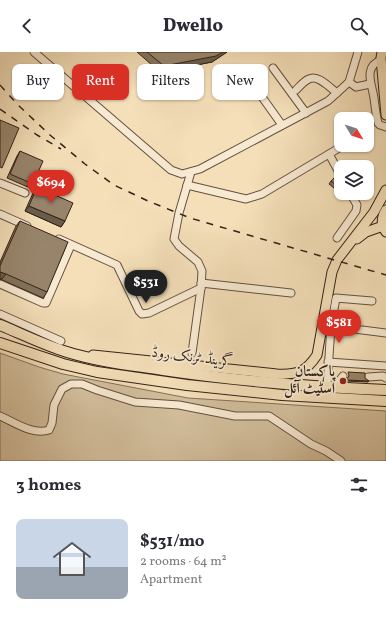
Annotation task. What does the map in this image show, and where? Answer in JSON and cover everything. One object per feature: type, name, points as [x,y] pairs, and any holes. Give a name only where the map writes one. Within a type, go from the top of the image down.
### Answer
[{"type":"highway","name":"گرینڈ ٹرنک روڈ","points":[[0,325],[61,342],[67,352],[99,361],[190,374],[282,384],[386,390]]},
{"type":"highway","name":"گرینڈ ٹرنک روڈ","points":[[0,343],[63,364],[97,372],[186,385],[275,394],[386,401]]},
{"type":"main road","points":[[382,56],[386,115]]},
{"type":"main road","points":[[67,352],[277,374],[290,375],[302,371],[311,364],[317,355],[332,272],[337,260],[374,212],[386,190]]},
{"type":"main road","points":[[345,248],[366,232],[384,229],[382,217],[386,210]]},
{"type":"street","points":[[34,52],[171,170],[182,174],[200,170],[328,101],[351,83],[364,52]]},
{"type":"street","points":[[351,83],[358,52]]},
{"type":"street","points":[[382,56],[371,68],[370,84],[374,96],[378,123],[386,127]]},
{"type":"street","points":[[273,68],[306,113]]},
{"type":"street","points":[[296,90],[309,78],[314,77],[337,93]]},
{"type":"street","points":[[351,83],[356,87],[370,84]]},
{"type":"street","points":[[264,100],[282,126]]},
{"type":"street","points":[[187,185],[246,199],[262,194],[334,151]]},
{"type":"street","points":[[329,154],[334,163]]},
{"type":"street","points":[[191,172],[179,213],[174,239],[179,246],[198,262],[202,271],[192,353]]},
{"type":"street","points":[[0,183],[25,193]]},
{"type":"street","points":[[337,238],[356,211],[357,205],[354,200]]},
{"type":"street","points":[[0,214],[36,229]]},
{"type":"street","points":[[50,236],[117,265],[138,311],[142,314],[149,313],[201,285],[291,293]]},
{"type":"street","points":[[0,284],[46,303],[71,245]]},
{"type":"street","points":[[327,387],[331,326],[336,298],[372,301]]},
{"type":"street","points":[[0,314],[61,342]]},
{"type":"street","points":[[331,326],[386,333]]},
{"type":"street","points":[[328,362],[386,366]]},
{"type":"street","points":[[338,388],[339,381],[343,376]]},
{"type":"street","points":[[368,377],[383,376],[386,378]]},
{"type":"street","points":[[0,416],[32,431],[41,432],[49,430],[52,423],[54,406],[62,389],[71,384],[82,384],[135,402],[179,405],[235,416],[269,416],[311,444],[326,451],[341,461]]},
{"type":"shaded area","points":[[0,353],[63,374],[188,398],[386,411],[386,461],[0,461]]},
{"type":"building","points":[[147,52],[223,52],[216,56],[174,64],[162,64]]},
{"type":"building","points":[[0,120],[19,128],[2,168],[0,167]]},
{"type":"building","points":[[20,151],[43,161],[33,184],[10,174]]},
{"type":"building","points":[[37,187],[73,203],[65,221],[29,206]]},
{"type":"building","points":[[20,221],[68,242],[47,292],[0,272],[0,266]]},
{"type":"building","points":[[348,372],[365,373],[365,378],[369,381],[346,380],[349,376]]},
{"type":"railway","points":[[0,85],[18,105],[50,135],[85,164],[114,185],[190,218],[386,275]]},
{"type":"railway","points":[[0,109],[37,135],[61,149]]},
{"type":"place","name":"پاکستان اسٹیٹ آئل","points":[[343,381]]}]
